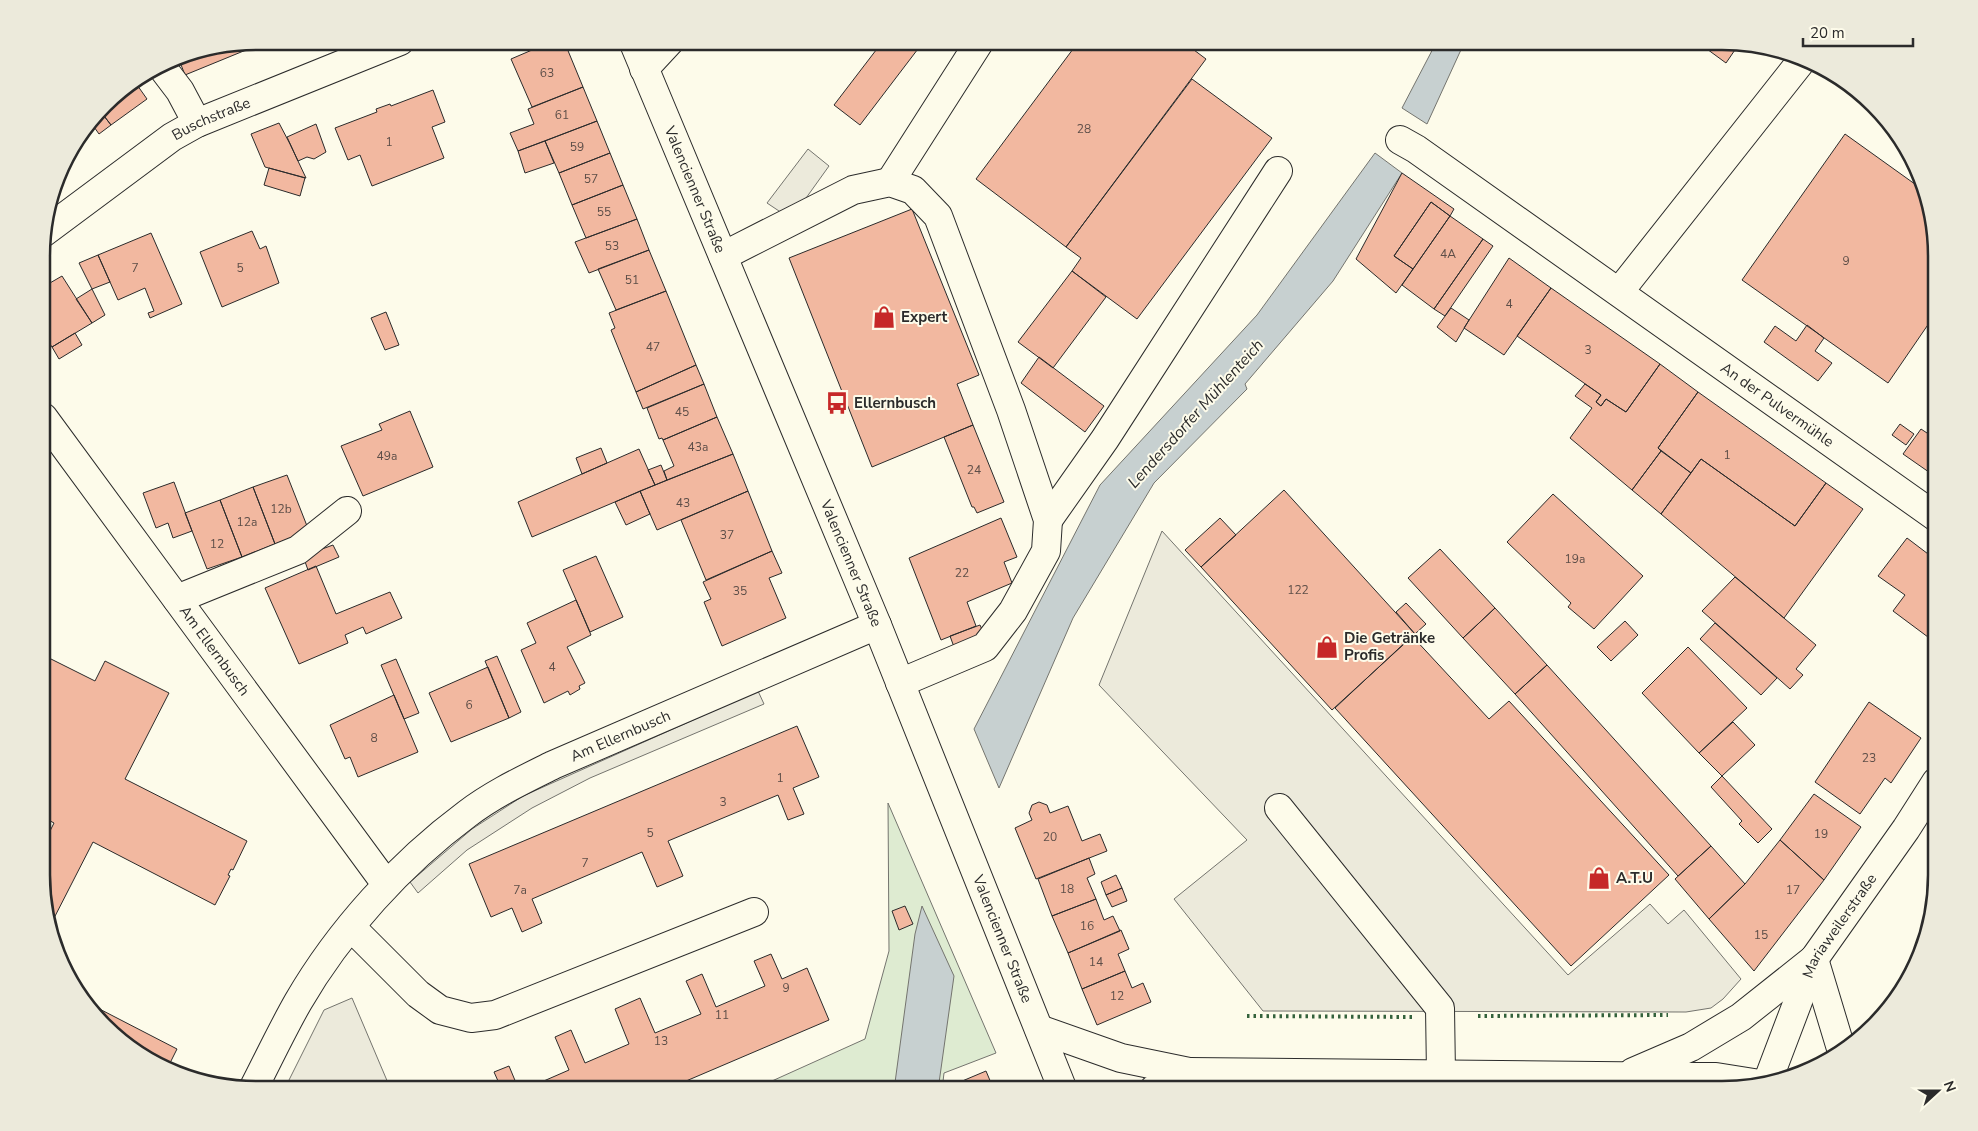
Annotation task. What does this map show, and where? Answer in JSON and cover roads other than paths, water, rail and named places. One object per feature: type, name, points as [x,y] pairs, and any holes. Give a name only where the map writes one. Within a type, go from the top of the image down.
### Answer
[{"type":"street","name":"Buschstraße","points":[[52,226],[172,137],[197,123],[378,50]]},
{"type":"street","name":"Valencienner Straße","points":[[637,50],[877,625],[1059,1081]]},
{"type":"street","points":[[644,69],[662,50]]},
{"type":"street","points":[[890,182],[974,50]]},
{"type":"street","points":[[1619,292],[1798,65]]},
{"type":"street","points":[[165,71],[180,91],[197,123]]},
{"type":"street","name":"An der Pulvermühle","points":[[1400,140],[1416,149],[1928,511]]},
{"type":"street","points":[[1048,520],[1105,439],[1278,171]]},
{"type":"street","points":[[723,256],[854,190],[890,182],[913,190],[938,216],[1011,410],[1048,520],[1046,551],[1013,611],[985,647],[900,683]]},
{"type":"street","name":"Am Ellernbusch","points":[[50,427],[386,884]]},
{"type":"street","points":[[176,599],[298,550],[347,511]]},
{"type":"street","name":"Am Ellernbusch","points":[[257,1081],[298,1001],[322,964],[386,884],[468,813],[512,785],[552,765],[877,625]]},
{"type":"street","name":"Mariaweilerstraße","points":[[1770,1075],[1814,959],[1906,829],[1928,795]]},
{"type":"street","points":[[1279,808],[1440,1008],[1441,1074]]},
{"type":"street","points":[[352,927],[418,994],[440,1010],[471,1018],[494,1015],[754,912]]},
{"type":"street","points":[[1625,1075],[1691,1047],[1724,1027],[1814,959],[1839,1043]]},
{"type":"street","points":[[1039,1029],[1122,1058],[1189,1072],[1625,1075],[1716,1077],[1738,1081]]},
{"type":"street","points":[[1172,1081],[1189,1072]]},
{"type":"water","points":[[1432,50],[1461,50],[1427,124],[1402,108]]},
{"type":"water","name":"Lendersdorfer Mühlenteich","points":[[1375,153],[1402,173],[1333,281],[1245,384],[1247,389],[1154,483],[1073,618],[999,788],[974,729],[1100,485],[1257,315]]},
{"type":"water","points":[[922,906],[954,976],[939,1081],[895,1081],[915,934]]},
{"type":"place","name":"Expert","points":[[884,317]]},
{"type":"place","name":"Ellernbusch","points":[[837,403]]},
{"type":"place","name":"Die Getränke Profis","points":[[1327,647]]},
{"type":"place","name":"A.T.U","points":[[1599,878]]}]
